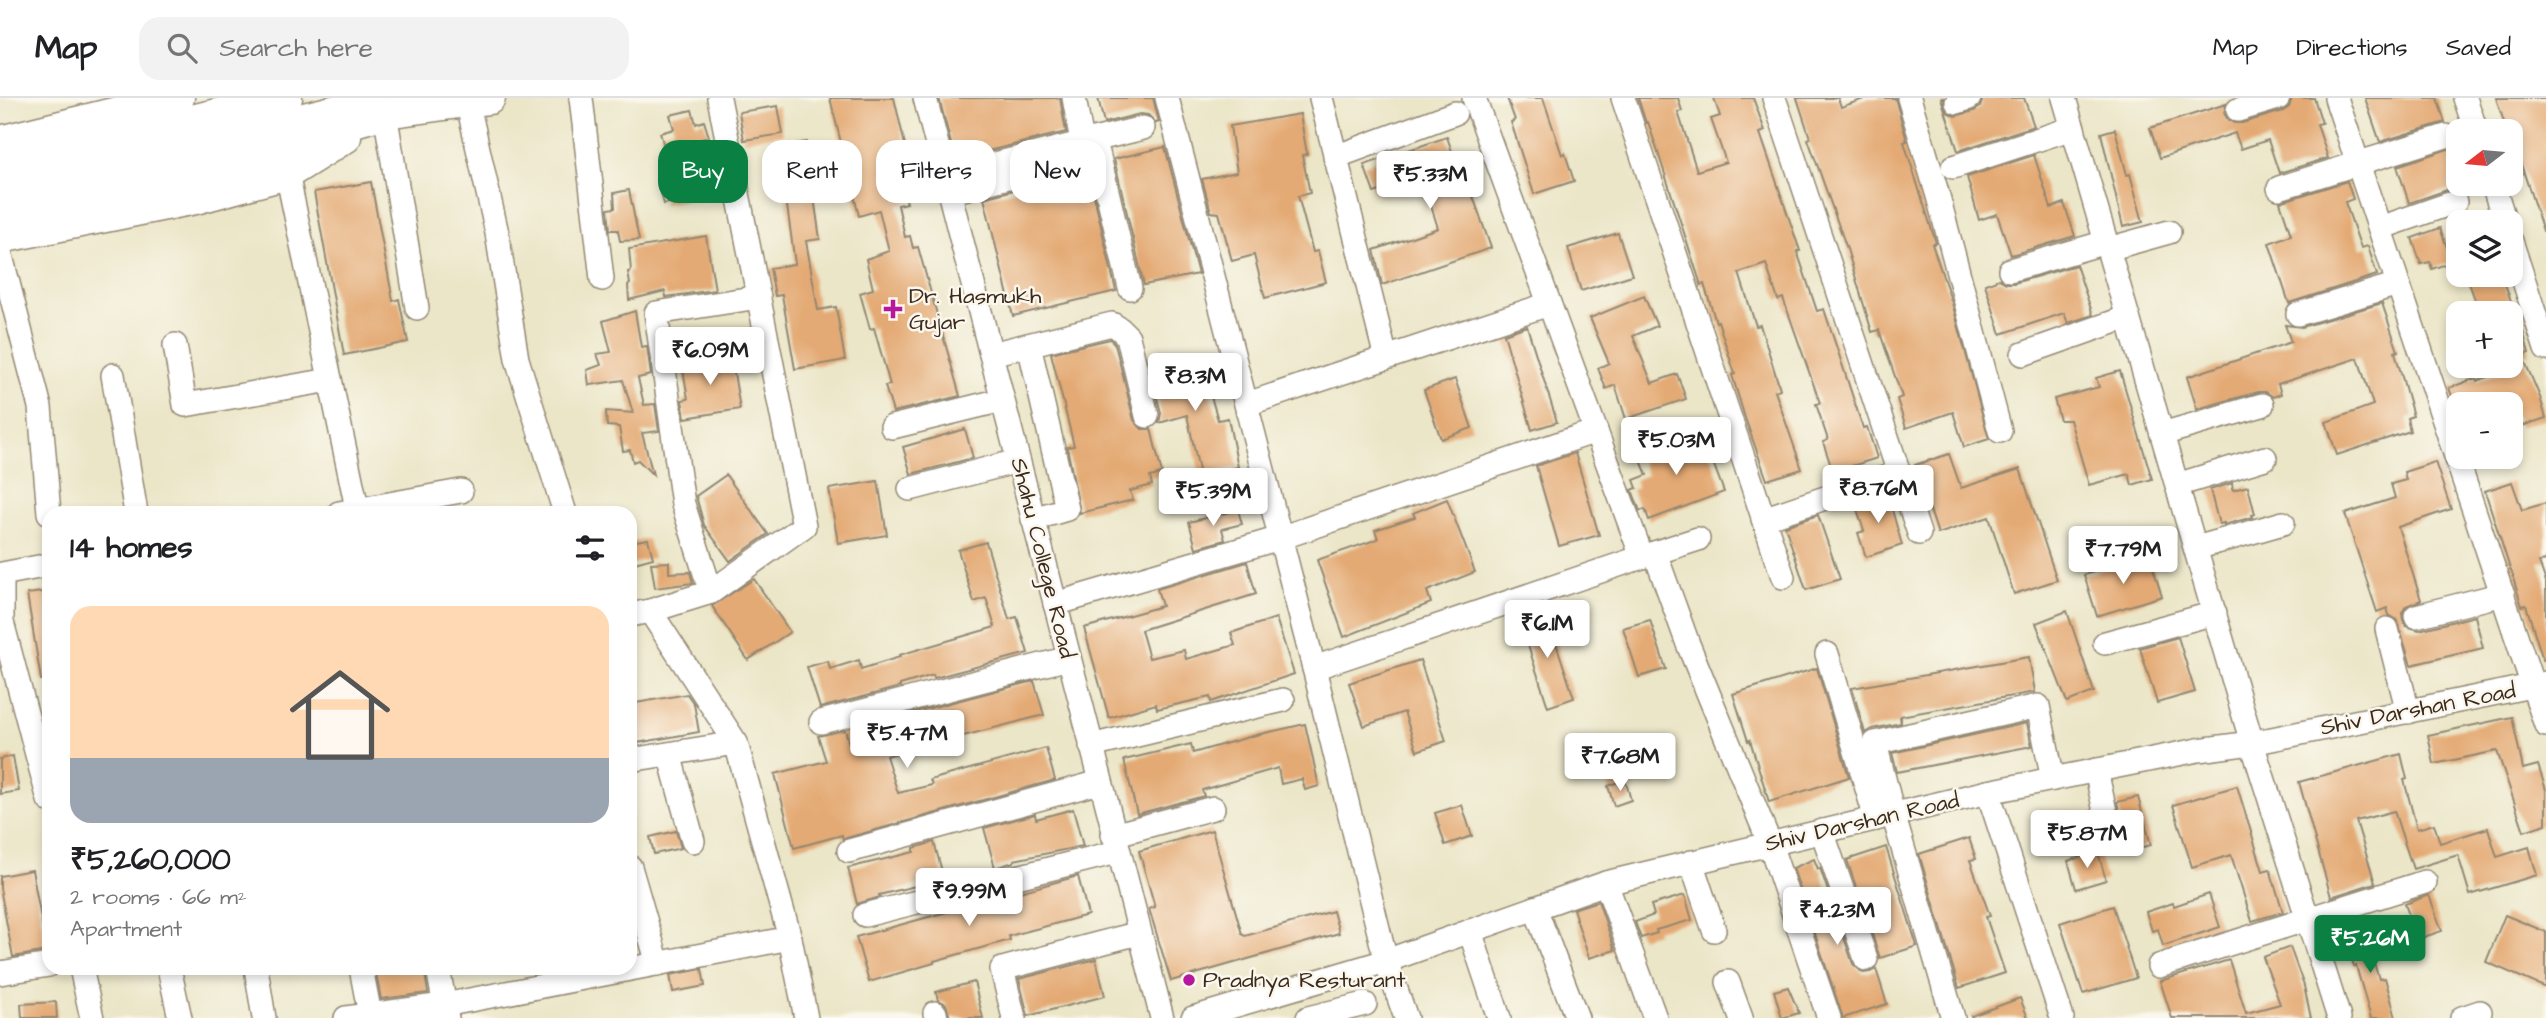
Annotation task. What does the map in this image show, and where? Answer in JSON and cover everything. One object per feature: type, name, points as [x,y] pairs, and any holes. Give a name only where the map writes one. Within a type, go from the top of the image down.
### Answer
[{"type":"highway","points":[[0,142],[110,106],[178,98]]},
{"type":"highway","points":[[0,168],[286,98]]},
{"type":"highway","points":[[0,214],[173,174],[312,135],[378,105],[478,99]]},
{"type":"highway","points":[[0,237],[195,198],[287,173],[378,105]]},
{"type":"street","points":[[581,98],[596,209],[602,279]]},
{"type":"street","points":[[719,98],[804,526],[711,592],[640,613],[736,744],[790,938],[806,1018]]},
{"type":"street","name":"Shahu College Road","points":[[925,98],[936,140]]},
{"type":"street","points":[[1074,98],[1082,140]]},
{"type":"street","points":[[1167,98],[1314,668],[1385,961],[1406,1018]]},
{"type":"street","points":[[1321,98],[1386,358]]},
{"type":"street","points":[[1474,98],[1596,431],[1688,643],[1770,844],[1829,1018]]},
{"type":"street","points":[[1623,98],[1783,578]]},
{"type":"street","points":[[1774,98],[1919,533]]},
{"type":"street","points":[[1909,98],[1938,196],[2000,431]]},
{"type":"street","points":[[2064,98],[2252,743],[2339,1018]]},
{"type":"street","points":[[2238,110],[2278,98]]},
{"type":"street","points":[[2336,98],[2503,594],[2540,685],[2546,725]]},
{"type":"street","points":[[2465,98],[2472,119]]},
{"type":"street","points":[[478,99],[517,359],[563,506]]},
{"type":"street","points":[[0,189],[378,105],[417,308]]},
{"type":"street","points":[[1335,157],[1455,113]]},
{"type":"street","points":[[1091,140],[1143,128]]},
{"type":"street","points":[[1953,167],[2073,128]]},
{"type":"street","points":[[2279,188],[2446,136]]},
{"type":"street","points":[[996,175],[1098,153],[1130,288]]},
{"type":"street","points":[[287,173],[330,380],[351,506]]},
{"type":"street","points":[[2380,228],[2455,202]]},
{"type":"street","name":"Shahu College Road","points":[[952,203],[1162,1018]]},
{"type":"street","points":[[2010,270],[2169,232]]},
{"type":"street","points":[[0,252],[40,407],[48,506]]},
{"type":"street","points":[[2523,278],[2546,349]]},
{"type":"street","points":[[2298,314],[2398,284]]},
{"type":"street","points":[[711,592],[683,504],[656,313],[759,297]]},
{"type":"street","points":[[1247,404],[1549,304]]},
{"type":"street","points":[[2024,354],[2128,317]]},
{"type":"street","points":[[991,354],[1112,324],[1128,337],[1147,416]]},
{"type":"street","points":[[175,345],[185,405],[330,380]]},
{"type":"street","points":[[1029,345],[1067,509],[1033,519]]},
{"type":"street","points":[[113,376],[135,506]]},
{"type":"street","points":[[892,428],[1002,400]]},
{"type":"street","points":[[2162,434],[2262,405]]},
{"type":"street","points":[[1055,604],[1280,538],[1596,431]]},
{"type":"street","points":[[2177,485],[2265,458]]},
{"type":"street","points":[[910,489],[1018,461]]},
{"type":"street","points":[[1763,519],[1899,473]]},
{"type":"street","points":[[383,506],[461,491]]},
{"type":"street","points":[[2196,548],[2283,523]]},
{"type":"street","points":[[1314,668],[1698,540]]},
{"type":"street","points":[[42,566],[2,574],[2,622],[39,720],[42,744]]},
{"type":"street","points":[[2416,616],[2503,594]]},
{"type":"street","points":[[2105,643],[2215,613]]},
{"type":"street","points":[[2387,629],[2408,712]]},
{"type":"street","points":[[1827,653],[1954,1018]]},
{"type":"street","points":[[821,722],[1069,658]]},
{"type":"street","name":"Shiv Darshan Road","points":[[1193,1018],[1385,961],[1606,883],[1988,792],[2198,750],[2252,743],[2540,685]]},
{"type":"street","points":[[1091,746],[1283,700]]},
{"type":"street","points":[[1884,816],[1875,743],[2024,709],[2038,706],[2053,779]]},
{"type":"street","points":[[637,759],[736,744]]},
{"type":"street","points":[[669,754],[693,841]]},
{"type":"street","points":[[2096,770],[2109,830]]},
{"type":"street","points":[[849,851],[1100,782]]},
{"type":"street","points":[[1988,792],[2062,1018]]},
{"type":"street","points":[[865,915],[1115,843],[1213,808]]},
{"type":"street","points":[[1822,831],[1866,959]]},
{"type":"street","points":[[1691,862],[1714,930]]},
{"type":"street","points":[[2159,966],[2425,882]]},
{"type":"street","points":[[1606,883],[1655,1018]]},
{"type":"street","points":[[637,891],[658,964]]},
{"type":"street","points":[[1535,908],[1577,1018]]},
{"type":"street","points":[[1470,931],[1499,1018]]},
{"type":"street","points":[[1014,1018],[1002,969],[1139,933]]},
{"type":"street","points":[[637,967],[790,938]]},
{"type":"street","points":[[0,973],[42,966]]},
{"type":"street","points":[[83,975],[92,1018]]},
{"type":"street","points":[[171,975],[180,1018]]},
{"type":"street","points":[[257,975],[264,1018]]},
{"type":"street","points":[[362,975],[370,1015]]},
{"type":"street","points":[[439,975],[446,1011]]},
{"type":"street","points":[[346,1018],[446,1011],[532,978],[562,975]]},
{"type":"street","points":[[1728,982],[1741,1018]]},
{"type":"street","points":[[1308,1018],[1365,1004]]},
{"type":"building","points":[[830,98],[894,98],[904,140],[876,140],[876,203],[907,203],[898,205],[905,237],[910,236],[913,248],[918,247],[960,396],[893,412],[885,386],[890,385],[874,328],[870,329],[860,293],[873,289],[866,259],[889,251],[879,210],[859,216],[856,203],[862,203],[862,140],[840,140]]},
{"type":"building","points":[[939,98],[1060,98],[1066,132],[1033,140],[1010,140],[1010,146],[996,149],[996,140],[950,140]]},
{"type":"building","points":[[1098,98],[1153,98],[1159,122],[1156,123],[1148,115],[1140,114],[1104,123]]},
{"type":"building","points":[[1507,98],[1543,98],[1562,155],[1565,153],[1574,181],[1534,194],[1511,122],[1515,120]]},
{"type":"building","points":[[1638,98],[1678,98],[1682,111],[1678,112],[1697,171],[1726,162],[1711,119],[1720,116],[1714,98],[1753,98],[1765,131],[1760,133],[1800,251],[1797,251],[1817,311],[1824,309],[1863,428],[1867,427],[1877,458],[1833,472],[1823,442],[1828,440],[1816,404],[1820,403],[1783,298],[1778,300],[1766,264],[1739,273],[1756,326],[1760,325],[1769,353],[1780,389],[1775,391],[1802,469],[1767,480],[1745,418],[1732,375],[1735,374],[1718,321],[1716,322],[1704,284],[1701,285]]},
{"type":"building","points":[[1797,98],[1838,98],[1841,107],[1867,98],[1895,98],[1907,141],[1904,142],[1936,243],[1932,244],[1953,306],[1989,439],[1964,447],[1953,412],[1906,428],[1897,399],[1902,397],[1879,330],[1872,332]]},
{"type":"building","points":[[1941,98],[1944,98],[1947,112],[1955,116],[1974,111],[1980,107],[1983,98],[2024,98],[2034,126],[1958,151]]},
{"type":"building","points":[[2292,98],[2314,98],[2322,123],[2317,124],[2328,158],[2279,173],[2268,140],[2241,149],[2235,133],[2160,158],[2150,128],[2226,104],[2224,113],[2228,120],[2242,123],[2283,111],[2289,107]]},
{"type":"building","points":[[2365,98],[2437,98],[2445,122],[2380,142]]},
{"type":"building","points":[[2496,98],[2546,98],[2546,231],[2543,231],[2524,173],[2524,119],[2503,119]]},
{"type":"building","points":[[778,106],[783,134],[744,140],[739,112]]},
{"type":"building","points":[[692,110],[696,124],[704,121],[709,137],[698,140],[662,140],[660,133],[674,129],[670,115]]},
{"type":"building","points":[[1300,114],[1307,154],[1302,155],[1310,193],[1298,196],[1313,252],[1318,251],[1326,282],[1265,298],[1254,255],[1232,261],[1219,213],[1211,212],[1202,179],[1237,172],[1230,126]]},
{"type":"building","points":[[2115,129],[2143,222],[2123,227],[2101,133]]},
{"type":"building","points":[[1447,137],[1462,180],[1467,179],[1491,248],[1382,285],[1374,250],[1438,228],[1422,177],[1374,193],[1364,165]]},
{"type":"building","points":[[1165,147],[1198,274],[1144,285],[1114,159]]},
{"type":"building","points":[[2446,150],[2446,190],[2409,203],[2397,166]]},
{"type":"building","points":[[2034,155],[2051,208],[2064,203],[2075,236],[2011,255],[1997,214],[1979,220],[1967,177]]},
{"type":"building","points":[[2347,181],[2353,199],[2345,202],[2361,248],[2368,246],[2377,275],[2289,303],[2269,243],[2291,235],[2280,202]]},
{"type":"building","points":[[371,182],[393,301],[399,299],[408,342],[344,355],[314,192]]},
{"type":"building","points":[[629,190],[639,240],[620,241],[618,230],[610,230],[608,209],[615,208],[614,193]]},
{"type":"building","points":[[1010,191],[1010,203],[1096,203],[1116,291],[1013,316],[985,203],[996,203],[996,195]]},
{"type":"building","points":[[787,203],[815,203],[820,239],[806,241],[818,310],[836,307],[845,360],[795,369],[782,295],[775,296],[770,268],[795,264]]},
{"type":"building","points":[[2440,228],[2446,245],[2446,264],[2432,269],[2430,262],[2421,264],[2412,238]]},
{"type":"building","points":[[1618,233],[1632,275],[1581,291],[1568,248]]},
{"type":"building","points":[[706,236],[715,290],[666,297],[665,291],[629,300],[629,249]]},
{"type":"building","points":[[2076,265],[2093,315],[2068,323],[2064,313],[2001,334],[1985,284],[1999,279],[2014,283]]},
{"type":"building","points":[[2470,287],[2506,287],[2511,301],[2476,301]]},
{"type":"building","points":[[1644,296],[1657,326],[1633,336],[1652,383],[1677,374],[1686,399],[1626,419],[1615,385],[1606,389],[1598,368],[1609,363],[1590,318]]},
{"type":"building","points":[[2382,303],[2398,351],[2395,352],[2413,416],[2407,418],[2410,431],[2337,455],[2326,422],[2373,405],[2358,358],[2278,384],[2281,394],[2273,397],[2266,392],[2258,392],[2197,409],[2187,377],[2291,342],[2285,325],[2302,327]]},
{"type":"building","points":[[635,311],[641,347],[647,346],[651,375],[638,378],[644,405],[655,404],[659,431],[642,433],[653,475],[638,460],[633,462],[630,450],[623,451],[619,427],[607,426],[606,411],[633,413],[623,380],[589,385],[587,370],[601,365],[597,354],[611,352],[603,321]]},
{"type":"building","points":[[1527,326],[1557,422],[1532,430],[1504,334]]},
{"type":"building","points":[[2523,331],[2529,353],[2523,355]]},
{"type":"building","points":[[1110,339],[1115,344],[1134,420],[1142,429],[1151,429],[1162,474],[1150,477],[1152,485],[1130,491],[1133,500],[1080,513],[1067,447],[1074,446],[1051,353]]},
{"type":"building","points":[[731,355],[740,409],[685,418],[682,400],[688,399],[682,363]]},
{"type":"building","points":[[1199,356],[1218,420],[1228,418],[1238,467],[1200,475],[1187,415],[1159,423],[1161,413],[1150,370]]},
{"type":"building","points":[[2523,357],[2546,418],[2523,426],[2523,392],[2450,392],[2449,388],[2476,378],[2477,381],[2485,378],[2523,378]]},
{"type":"building","points":[[2120,371],[2152,479],[2132,485],[2129,474],[2089,485],[2070,420],[2060,420],[2054,399],[2099,387],[2096,378]]},
{"type":"building","points":[[1455,379],[1472,428],[1441,439],[1424,390]]},
{"type":"building","points":[[965,429],[973,458],[911,474],[903,447]]},
{"type":"building","points":[[1696,432],[1704,454],[1709,452],[1724,492],[1649,520],[1645,509],[1640,511],[1632,490],[1637,488],[1634,480],[1647,475],[1638,453]]},
{"type":"building","points":[[1575,453],[1599,535],[1559,546],[1536,466]]},
{"type":"building","points":[[1949,454],[1961,488],[2020,469],[2057,580],[2014,594],[1989,517],[1938,534],[1915,465]]},
{"type":"building","points":[[2435,462],[2451,509],[2398,527],[2421,600],[2406,606],[2402,613],[2403,620],[2406,626],[2419,630],[2475,616],[2483,648],[2411,665],[2397,620],[2389,615],[2387,608],[2377,612],[2345,514],[2395,498],[2391,484],[2406,480],[2404,472]]},
{"type":"building","points":[[726,475],[768,534],[730,561],[704,525],[696,496]]},
{"type":"building","points":[[878,481],[887,535],[838,543],[829,489]]},
{"type":"building","points":[[2512,482],[2522,510],[2546,503],[2546,561],[2539,562],[2546,582],[2546,659],[2543,660],[2526,605],[2522,606],[2485,491]]},
{"type":"building","points":[[2232,483],[2233,490],[2248,486],[2255,514],[2253,517],[2219,524],[2210,490]]},
{"type":"building","points":[[1887,492],[1902,545],[1866,557],[1858,533],[1864,531],[1855,503]]},
{"type":"building","points":[[1447,499],[1475,572],[1427,591],[1431,603],[1344,637],[1317,560],[1378,539],[1375,530],[1415,517],[1413,513]]},
{"type":"building","points":[[1238,510],[1242,524],[1222,529],[1225,540],[1196,548],[1189,522]]},
{"type":"building","points":[[1818,515],[1840,579],[1806,590],[1785,526]]},
{"type":"building","points":[[648,539],[653,558],[637,562],[637,541]]},
{"type":"building","points":[[986,542],[1009,619],[1017,617],[1028,653],[934,678],[933,675],[900,687],[820,708],[807,667],[828,661],[830,669],[859,660],[861,669],[995,627],[986,598],[974,602],[958,550]]},
{"type":"building","points":[[2149,555],[2162,596],[2097,616],[2084,575]]},
{"type":"building","points":[[669,562],[669,573],[690,572],[693,583],[655,588],[651,563]]},
{"type":"building","points":[[1247,562],[1256,594],[1141,630],[1149,658],[1184,650],[1186,659],[1235,645],[1231,633],[1276,618],[1294,674],[1211,702],[1210,697],[1157,709],[1156,704],[1109,718],[1084,628],[1162,606],[1157,589]]},
{"type":"building","points":[[754,579],[790,632],[748,660],[712,606]]},
{"type":"building","points":[[42,592],[42,680],[41,680],[27,594]]},
{"type":"building","points":[[2067,611],[2094,692],[2067,702],[2036,623]]},
{"type":"building","points":[[1546,613],[1574,698],[1548,707],[1520,621]]},
{"type":"building","points":[[1650,620],[1666,669],[1639,677],[1623,628]]},
{"type":"building","points":[[2178,637],[2195,692],[2157,703],[2140,648]]},
{"type":"building","points":[[2029,657],[2035,692],[1900,716],[1901,723],[1865,733],[1852,688]]},
{"type":"building","points":[[1420,660],[1446,741],[1417,751],[1404,712],[1364,726],[1349,683]]},
{"type":"building","points":[[1817,668],[1849,777],[1769,802],[1733,694]]},
{"type":"building","points":[[1034,681],[1044,715],[886,756],[898,793],[932,785],[930,780],[1046,748],[1055,780],[843,839],[842,835],[794,848],[775,774],[826,761],[818,736],[845,730],[849,743],[883,732],[880,721]]},
{"type":"building","points":[[687,694],[694,704],[699,732],[637,743],[637,703]]},
{"type":"building","points":[[2512,717],[2523,769],[2538,765],[2546,790],[2546,824],[2524,831],[2497,751],[2434,764],[2428,735]]},
{"type":"building","points":[[2027,723],[2032,746],[1897,772],[1892,753]]},
{"type":"building","points":[[1305,724],[1319,786],[1305,790],[1302,779],[1281,784],[1278,768],[1202,790],[1204,796],[1137,814],[1124,760],[1191,744],[1193,753]]},
{"type":"building","points":[[2401,754],[2407,779],[2404,780],[2417,829],[2434,824],[2440,843],[2488,828],[2497,857],[2529,847],[2537,875],[2470,895],[2458,855],[2413,869],[2394,811],[2356,821],[2375,883],[2331,897],[2299,782]]},
{"type":"building","points":[[13,756],[19,791],[0,794],[0,759]]},
{"type":"building","points":[[1625,779],[1631,800],[1614,806],[1608,786]]},
{"type":"building","points":[[2237,786],[2263,871],[2270,869],[2283,912],[2252,921],[2231,855],[2192,867],[2173,805]]},
{"type":"building","points":[[2138,797],[2151,845],[2119,853],[2116,842],[2122,835],[2123,828],[2117,802]]},
{"type":"building","points":[[1462,805],[1472,836],[1445,845],[1435,813]]},
{"type":"building","points":[[1073,809],[1083,846],[1014,860],[995,868],[984,828],[1035,814],[1036,819]]},
{"type":"building","points":[[1212,830],[1242,934],[1245,936],[1333,911],[1339,933],[1171,981],[1149,909],[1155,907],[1139,851]]},
{"type":"building","points":[[676,831],[681,848],[654,854],[650,837]]},
{"type":"building","points":[[1969,838],[1976,859],[1970,860],[1990,916],[1986,917],[2005,973],[1959,988],[1919,854]]},
{"type":"building","points":[[934,842],[944,879],[879,895],[880,897],[857,904],[848,868],[914,852],[914,848]]},
{"type":"building","points":[[1886,847],[1917,946],[1880,958],[1847,860]]},
{"type":"building","points":[[2098,852],[2106,880],[2076,889],[2068,861]]},
{"type":"building","points":[[1814,859],[1818,869],[1820,868],[1853,964],[1863,973],[1876,969],[1887,1004],[1843,1018],[1793,868]]},
{"type":"building","points":[[32,870],[42,924],[42,952],[13,957],[0,876]]},
{"type":"building","points":[[1078,876],[1088,915],[1009,936],[1010,940],[869,982],[856,937]]},
{"type":"building","points":[[2209,894],[2220,927],[2163,946],[2158,929],[2152,931],[2146,912]]},
{"type":"building","points":[[1685,895],[1692,920],[1656,930],[1657,933],[1641,938],[1635,922],[1654,915],[1651,905]]},
{"type":"building","points":[[2429,895],[2442,931],[2418,939],[2405,904]]},
{"type":"building","points":[[1598,901],[1615,950],[1589,958],[1573,909]]},
{"type":"building","points":[[2113,906],[2136,978],[2083,994],[2060,923]]},
{"type":"building","points":[[2505,915],[2546,932],[2546,988],[2486,962]]},
{"type":"building","points":[[2369,927],[2374,942],[2368,944],[2379,979],[2385,978],[2396,1018],[2371,1018],[2356,966],[2354,967],[2345,934]]},
{"type":"building","points":[[2290,947],[2304,986],[2311,1018],[2172,1018],[2160,981],[2229,960],[2246,1013],[2280,1004],[2263,957]]},
{"type":"building","points":[[1096,959],[1105,996],[1028,1016],[1019,979]]},
{"type":"building","points":[[702,969],[705,986],[673,992],[670,975]]},
{"type":"building","points":[[376,975],[425,975],[428,993],[381,999]]},
{"type":"building","points":[[974,982],[983,1018],[950,1018],[946,1004],[938,1000],[936,992]]},
{"type":"building","points":[[1788,987],[1799,1013],[1782,1018],[1774,991]]},
{"type":"building","points":[[2020,998],[2028,1018],[1971,1016]]},
{"type":"building","points":[[56,1002],[57,1018],[22,1018],[21,1004]]},
{"type":"place","name":"Dr. Hasmukh Gujar","points":[[893,309]]},
{"type":"place","name":"Pradnya Resturant","points":[[1189,980]]}]
